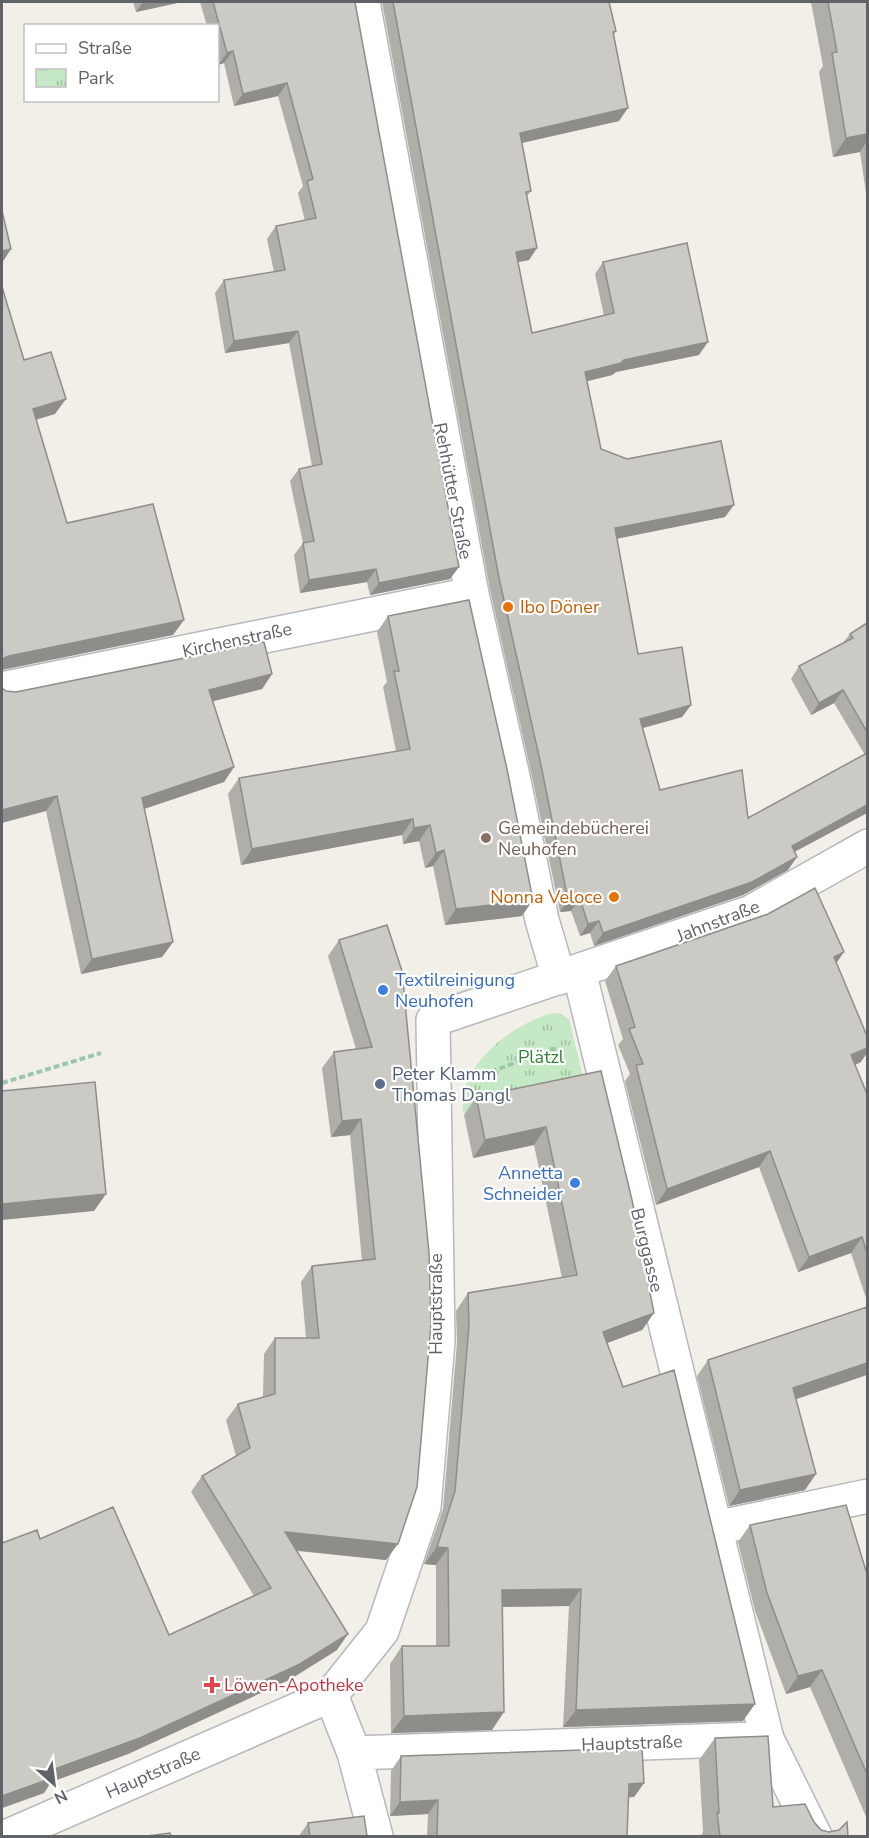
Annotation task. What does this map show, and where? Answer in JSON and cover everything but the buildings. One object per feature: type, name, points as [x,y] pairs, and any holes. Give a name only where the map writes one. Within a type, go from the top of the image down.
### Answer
[{"type":"street","name":"Rehhütter Straße","points":[[363,2],[472,594],[514,781],[542,920],[569,974]]},
{"type":"street","name":"Kirchenstraße","points":[[2,689],[472,594]]},
{"type":"street","name":"Jahnstraße","points":[[569,974],[751,912],[867,846]]},
{"type":"street","name":"Hauptstraße","points":[[8,1836],[331,1695],[382,1631],[424,1507],[438,1341],[433,1020],[569,974]]},
{"type":"street","name":"Burggasse","points":[[569,974],[715,1528],[767,1739],[815,1836]]},
{"type":"street","points":[[715,1528],[867,1496]]},
{"type":"street","points":[[331,1695],[354,1753],[376,1836]]},
{"type":"street","name":"Hauptstraße","points":[[354,1753],[767,1739]]},
{"type":"path","points":[[434,1093],[552,1049],[562,1049]]},
{"type":"path","points":[[2,1083],[101,1053]]},
{"type":"green space","name":"Plätzl","points":[[553,1013],[561,1014],[569,1019],[585,1085],[463,1113],[463,1094],[468,1080],[486,1054],[525,1024]]},
{"type":"place","name":"Ibo Döner","points":[[508,607]]},
{"type":"place","name":"Gemeindebücherei Neuhofen","points":[[486,838]]},
{"type":"place","name":"Nonna Veloce","points":[[614,897]]},
{"type":"place","name":"Textilreinigung Neuhofen","points":[[383,990]]},
{"type":"place","name":"Peter Klamm Thomas Dangl","points":[[380,1084]]},
{"type":"place","name":"Annetta Schneider","points":[[575,1183]]},
{"type":"place","name":"Löwen-Apotheke","points":[[212,1685]]}]
